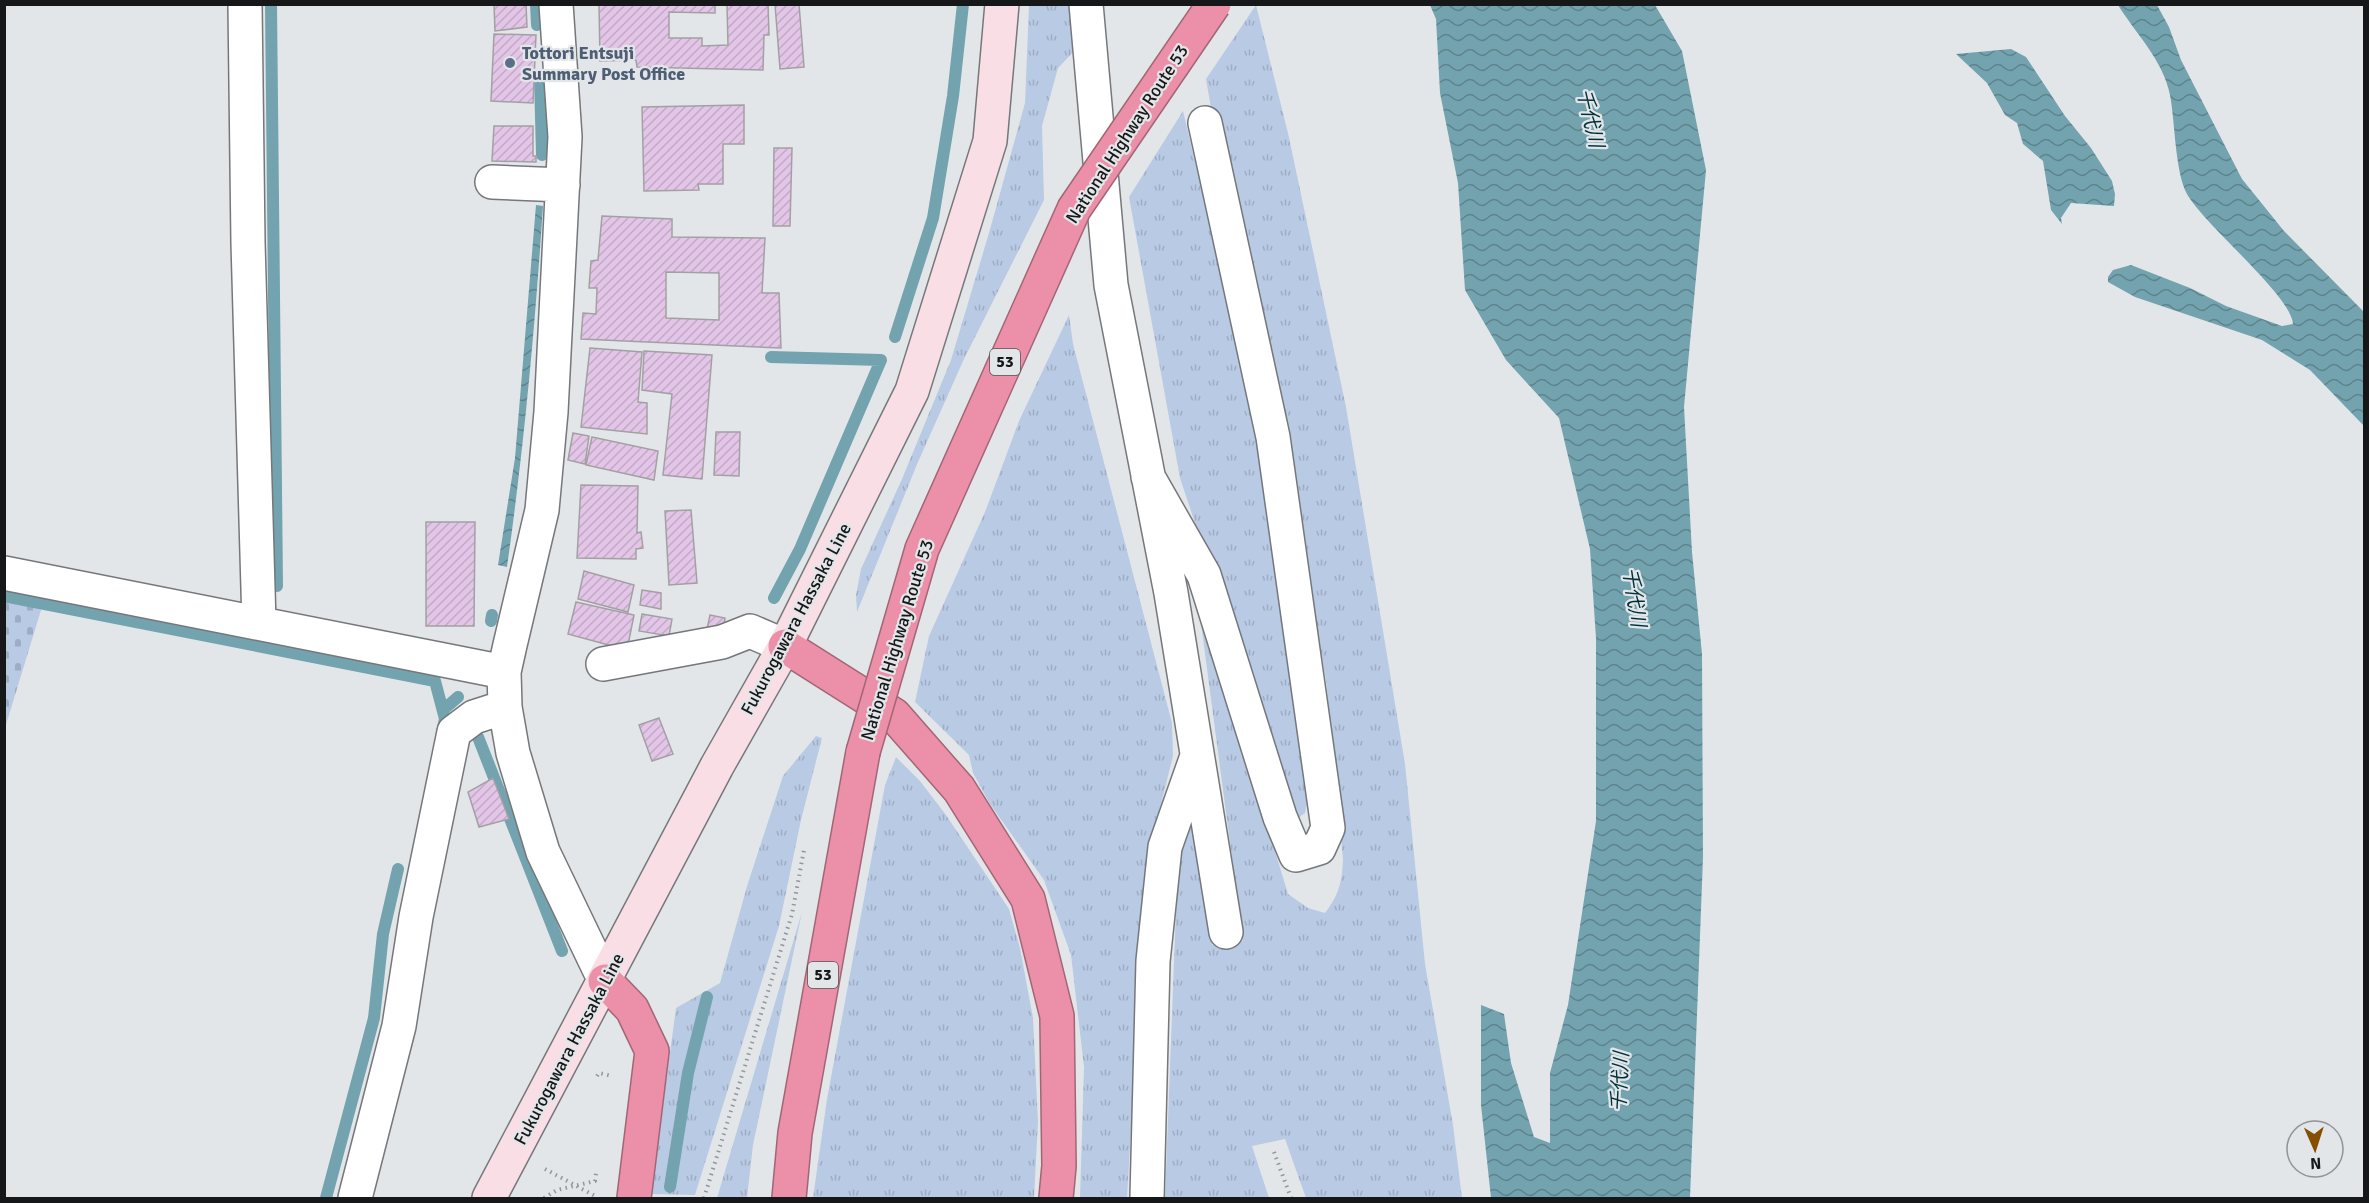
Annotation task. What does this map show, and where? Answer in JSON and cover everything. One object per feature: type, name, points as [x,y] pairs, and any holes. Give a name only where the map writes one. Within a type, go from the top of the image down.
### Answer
[{"type":"highway","name":"National Highway Route 53","points":[[789,1198],[795,1134],[862,752],[922,549],[1074,209],[1214,4]]},
{"type":"highway","points":[[785,646],[894,715],[959,789],[1028,899],[1056,1016],[1059,1166],[1056,1198]]},
{"type":"highway","points":[[605,981],[632,1009],[652,1051],[634,1198]]},
{"type":"main road","name":"Fukurogawara Hassaka Line","points":[[489,1198],[717,766],[785,646],[912,391],[990,141],[1002,4]]},
{"type":"street","points":[[245,4],[248,243],[259,623]]},
{"type":"street","points":[[556,4],[566,137],[551,412],[542,510],[504,672],[505,707],[513,753],[543,852],[605,981]]},
{"type":"street","points":[[1086,4],[1110,285],[1171,593],[1226,932]]},
{"type":"street","points":[[1148,477],[1204,575],[1280,817],[1296,855],[1319,848],[1328,828],[1273,436],[1205,123]]},
{"type":"street","points":[[492,182],[563,186]]},
{"type":"street","points":[[4,573],[504,672]]},
{"type":"street","points":[[603,664],[722,642],[750,631],[785,646]]},
{"type":"street","points":[[355,1198],[399,1026],[416,917],[454,732],[474,717],[505,707]]},
{"type":"street","points":[[1147,1198],[1153,961],[1165,847],[1197,756]]},
{"type":"path","points":[[704,1198],[792,914],[805,848]]},
{"type":"path","points":[[593,1083],[599,1073],[614,1077]]},
{"type":"path","points":[[1274,1152],[1291,1198]]},
{"type":"path","points":[[551,1159],[545,1169],[600,1198]]},
{"type":"path","points":[[544,1198],[557,1190],[595,1181],[597,1169]]},
{"type":"green space","points":[[1029,5],[1073,5],[1079,46],[1058,68],[1042,126],[1044,200],[964,359],[918,462],[857,612],[856,595],[861,569],[902,479],[951,360],[989,233],[1025,103]]},
{"type":"green space","points":[[1256,5],[1288,133],[1346,407],[1405,764],[1425,964],[1453,1125],[1462,1198],[1306,1198],[1285,1139],[1252,1146],[1269,1198],[1165,1198],[1178,857],[1193,814],[1212,945],[1243,941],[1197,593],[1288,894],[1308,908],[1325,913],[1337,894],[1343,867],[1326,681],[1282,423],[1215,131],[1206,79]]},
{"type":"green space","points":[[1183,111],[1255,415],[1308,797],[1305,813],[1299,817],[1292,814],[1180,478],[1129,197]]},
{"type":"green space","points":[[1069,315],[1073,344],[1172,723],[1173,756],[1159,812],[1142,938],[1127,1198],[1080,1198],[1084,1067],[1071,955],[1044,880],[990,804],[973,773],[969,755],[915,702],[929,636],[985,512],[1019,421]]},
{"type":"green space","points":[[5,589],[45,597],[5,728]]},
{"type":"green space","points":[[816,736],[822,738],[801,820],[779,926],[695,1195],[651,1194],[676,1008],[720,983],[748,883],[783,776]]},
{"type":"green space","points":[[896,757],[920,781],[946,815],[1009,909],[1020,948],[1033,1018],[1038,1122],[1034,1198],[813,1198],[827,1099],[885,785]]},
{"type":"green space","points":[[802,912],[753,1145],[747,1198],[717,1198]]},
{"type":"water","name":"千代川","points":[[1430,5],[1655,5],[1682,51],[1706,170],[1684,407],[1692,552],[1702,654],[1703,857],[1690,1198],[1491,1198],[1481,1105],[1481,1005],[1504,1014],[1511,1063],[1534,1137],[1550,1143],[1550,1073],[1568,1005],[1596,821],[1596,638],[1590,549],[1559,418],[1506,360],[1465,290],[1458,183],[1440,93],[1436,19]]},
{"type":"water","points":[[2118,5],[2157,5],[2169,27],[2181,60],[2242,179],[2284,231],[2364,312],[2364,426],[2310,370],[2262,340],[2135,297],[2108,282],[2108,277],[2113,270],[2131,265],[2190,288],[2226,306],[2282,326],[2293,324],[2289,311],[2278,296],[2211,224],[2187,194],[2180,173],[2172,106],[2166,82],[2155,59]]},
{"type":"water","points":[[2011,49],[2026,57],[2065,116],[2091,148],[2112,181],[2115,194],[2114,206],[2071,203],[2061,218],[2062,224],[2051,210],[2043,161],[2023,144],[2017,123],[2005,115],[1987,83],[1956,54]]},
{"type":"water","points":[[536,205],[543,206],[536,297],[524,432],[507,567],[498,565],[515,458]]},
{"type":"building","points":[[494,4],[526,4],[527,27],[495,31]]},
{"type":"building","points":[[599,4],[715,4],[715,13],[669,12],[669,38],[702,38],[702,46],[728,45],[727,4],[768,4],[769,35],[764,35],[763,70],[637,67],[636,60],[600,61]]},
{"type":"building","points":[[775,4],[799,4],[804,67],[780,69]]},
{"type":"building","points":[[494,34],[536,35],[533,103],[491,101]]},
{"type":"building","points":[[744,105],[744,144],[723,144],[723,184],[698,184],[699,190],[644,191],[642,107]]},
{"type":"building","points":[[494,126],[533,126],[533,156],[536,156],[536,162],[492,161]]},
{"type":"building","points":[[774,148],[792,148],[790,226],[773,226]]},
{"type":"building","points":[[602,216],[672,219],[672,237],[765,238],[762,293],[779,293],[781,348],[581,339],[583,313],[596,314],[597,288],[589,288],[591,261],[598,260]],"holes":[[[666,272],[719,273],[719,320],[666,318]]]},
{"type":"building","points":[[590,348],[642,352],[638,402],[647,403],[647,434],[581,427]]},
{"type":"building","points":[[644,351],[712,355],[702,479],[663,475],[672,394],[642,390]]},
{"type":"building","points":[[716,432],[740,432],[739,476],[714,475]]},
{"type":"building","points":[[573,433],[589,436],[585,464],[568,460]]},
{"type":"building","points":[[592,437],[658,451],[654,480],[586,465]]},
{"type":"building","points":[[581,485],[638,486],[637,533],[641,532],[643,548],[636,549],[636,559],[577,558]]},
{"type":"building","points":[[691,510],[697,583],[669,585],[665,511]]},
{"type":"building","points":[[426,522],[475,522],[474,626],[426,626]]},
{"type":"building","points":[[584,571],[634,585],[628,612],[578,599]]},
{"type":"building","points":[[642,590],[661,593],[661,609],[640,605]]},
{"type":"building","points":[[576,602],[634,615],[627,650],[568,634]]},
{"type":"building","points":[[642,614],[672,619],[669,636],[639,631]]},
{"type":"building","points":[[710,615],[725,618],[722,636],[706,634]]},
{"type":"building","points":[[659,718],[673,754],[652,761],[639,725]]},
{"type":"building","points":[[493,778],[509,819],[479,827],[468,792]]},
{"type":"waterway","points":[[271,4],[277,586]]},
{"type":"waterway","points":[[536,4],[537,25]]},
{"type":"waterway","points":[[895,337],[933,218],[953,96],[963,4]]},
{"type":"waterway","points":[[540,78],[542,155]]},
{"type":"waterway","points":[[771,357],[881,360],[800,549],[774,598]]},
{"type":"waterway","points":[[4,596],[435,681],[445,719],[442,732]]},
{"type":"waterway","points":[[491,621],[492,615]]},
{"type":"waterway","points":[[443,710],[458,697]]},
{"type":"waterway","points":[[478,737],[562,951]]},
{"type":"waterway","points":[[326,1198],[374,1018],[383,934],[398,869]]},
{"type":"waterway","points":[[670,1187],[688,1073],[707,997]]},
{"type":"place","name":"Tottori Entsuji Summary Post Office","points":[[510,63]]}]
